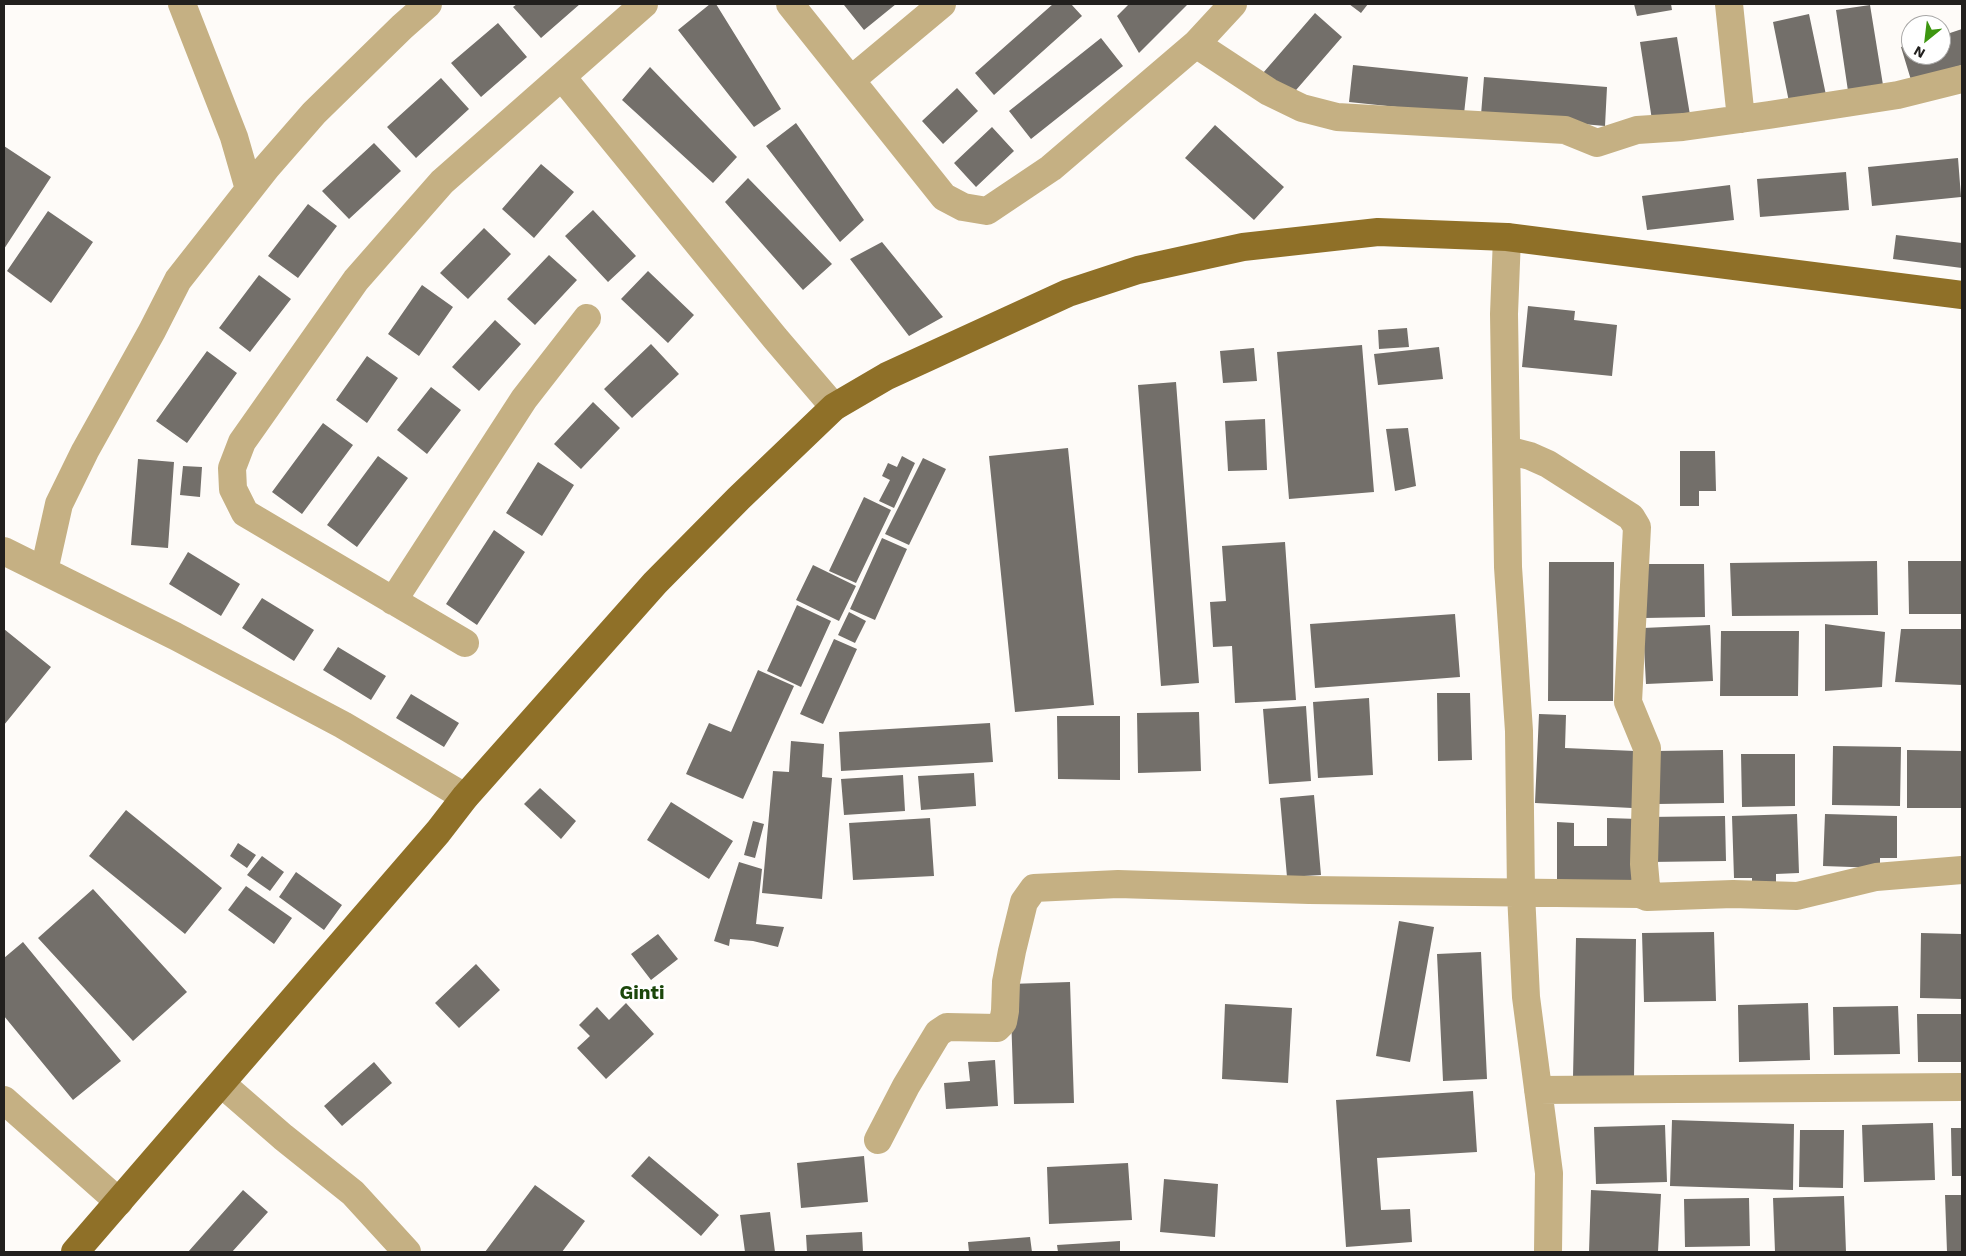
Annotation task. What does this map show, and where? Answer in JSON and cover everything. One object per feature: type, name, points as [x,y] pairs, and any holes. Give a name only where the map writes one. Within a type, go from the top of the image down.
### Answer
[{"type":"main road","points":[[76,1252],[438,832],[465,797],[655,583],[739,498],[834,407],[887,376],[1068,293],[1138,270],[1244,247],[1378,232],[1506,238],[1962,295]]},
{"type":"street","points":[[182,4],[234,137],[249,189]]},
{"type":"street","points":[[44,571],[59,504],[85,451],[152,331],[178,280],[249,189],[314,113],[402,26],[428,4]]},
{"type":"street","points":[[465,643],[245,513],[233,489],[232,468],[242,442],[356,280],[442,182],[644,4]]},
{"type":"street","points":[[790,4],[944,198],[963,207],[987,211],[1051,168],[1196,44],[1232,4]]},
{"type":"street","points":[[851,80],[942,4]]},
{"type":"street","points":[[1729,4],[1741,119]]},
{"type":"street","points":[[1196,44],[1269,92],[1302,108],[1337,117],[1565,130],[1596,143],[1637,130],[1683,127],[1898,95],[1962,80]]},
{"type":"street","points":[[562,77],[775,338],[834,407]]},
{"type":"street","points":[[1506,238],[1504,314],[1508,567],[1519,731],[1521,893],[1526,997],[1549,1173],[1548,1252]]},
{"type":"street","points":[[393,601],[524,399],[587,318]]},
{"type":"street","points":[[1507,450],[1530,456],[1548,464],[1631,517],[1637,527],[1628,702],[1647,748],[1644,856],[1647,897]]},
{"type":"street","points":[[4,551],[176,636],[343,725],[465,797]]},
{"type":"street","points":[[878,1140],[906,1086],[938,1033],[947,1027],[997,1028],[1003,1022],[1006,982],[1012,952],[1024,902],[1034,888],[1118,884],[1639,894],[1647,897],[1733,894],[1797,896],[1876,878],[1962,870]]},
{"type":"street","points":[[222,1084],[283,1137],[353,1193],[407,1252]]},
{"type":"street","points":[[1538,1090],[1962,1087]]},
{"type":"street","points":[[4,1100],[120,1202]]},
{"type":"building","points":[[517,4],[580,4],[541,38],[513,7]]},
{"type":"building","points":[[710,4],[716,4],[781,109],[754,127],[678,30]]},
{"type":"building","points":[[845,4],[896,4],[864,30]]},
{"type":"building","points":[[1053,4],[1071,4],[1082,16],[994,95],[975,73]]},
{"type":"building","points":[[1129,4],[1188,4],[1139,53],[1117,16]]},
{"type":"building","points":[[1349,4],[1368,4],[1361,13]]},
{"type":"building","points":[[1634,4],[1671,4],[1672,10],[1637,16]]},
{"type":"building","points":[[1870,5],[1883,85],[1848,91],[1836,10]]},
{"type":"building","points":[[1315,13],[1342,37],[1290,97],[1263,73]]},
{"type":"building","points":[[1809,14],[1826,95],[1789,102],[1773,22]]},
{"type":"building","points":[[498,23],[527,57],[481,97],[451,63]]},
{"type":"building","points":[[1962,29],[1962,65],[1911,80],[1906,65],[1951,65],[1951,33]]},
{"type":"building","points":[[1677,37],[1690,115],[1652,120],[1640,42]]},
{"type":"building","points":[[1101,38],[1123,66],[1031,139],[1009,111]]},
{"type":"building","points":[[1353,65],[1468,77],[1464,114],[1349,102]]},
{"type":"building","points":[[650,67],[737,157],[713,183],[622,100]]},
{"type":"building","points":[[1484,77],[1607,87],[1605,126],[1481,115]]},
{"type":"building","points":[[441,78],[469,109],[416,158],[387,127]]},
{"type":"building","points":[[957,88],[978,111],[943,144],[922,121]]},
{"type":"building","points":[[796,123],[864,220],[840,242],[766,146]]},
{"type":"building","points":[[1215,125],[1284,187],[1254,220],[1185,158]]},
{"type":"building","points":[[992,127],[1014,151],[976,187],[954,163]]},
{"type":"building","points":[[374,143],[401,171],[349,219],[322,191]]},
{"type":"building","points":[[4,146],[51,177],[4,249]]},
{"type":"building","points":[[1958,158],[1961,197],[1872,206],[1868,167]]},
{"type":"building","points":[[541,164],[574,192],[534,238],[502,209]]},
{"type":"building","points":[[1846,172],[1849,210],[1760,217],[1757,179]]},
{"type":"building","points":[[748,178],[832,264],[803,290],[725,202]]},
{"type":"building","points":[[1730,185],[1734,220],[1647,230],[1642,196]]},
{"type":"building","points":[[308,204],[337,226],[298,278],[268,256]]},
{"type":"building","points":[[593,210],[636,256],[608,282],[565,236]]},
{"type":"building","points":[[48,211],[93,242],[51,303],[7,271]]},
{"type":"building","points":[[484,228],[511,254],[468,299],[440,273]]},
{"type":"building","points":[[1896,235],[1962,243],[1962,268],[1893,259]]},
{"type":"building","points":[[882,242],[943,317],[909,336],[850,259]]},
{"type":"building","points":[[549,255],[577,280],[535,325],[507,299]]},
{"type":"building","points":[[648,271],[694,315],[668,343],[621,299]]},
{"type":"building","points":[[259,275],[291,299],[250,352],[219,328]]},
{"type":"building","points":[[422,285],[453,307],[419,356],[388,334]]},
{"type":"building","points":[[1528,306],[1575,311],[1574,320],[1617,325],[1612,376],[1522,367]]},
{"type":"building","points":[[495,320],[521,344],[479,391],[452,367]]},
{"type":"building","points":[[1407,328],[1409,347],[1379,349],[1378,330]]},
{"type":"building","points":[[651,344],[679,374],[632,418],[604,389]]},
{"type":"building","points":[[1362,345],[1374,492],[1289,499],[1277,352]]},
{"type":"building","points":[[1439,347],[1443,379],[1378,385],[1374,354]]},
{"type":"building","points":[[1254,348],[1257,381],[1223,383],[1220,351]]},
{"type":"building","points":[[207,351],[237,373],[187,443],[156,421]]},
{"type":"building","points":[[367,356],[398,378],[367,423],[336,400]]},
{"type":"building","points":[[1176,382],[1199,683],[1161,686],[1138,385]]},
{"type":"building","points":[[431,387],[461,410],[427,454],[397,430]]},
{"type":"building","points":[[593,402],[620,428],[581,469],[554,444]]},
{"type":"building","points":[[1265,419],[1267,470],[1228,471],[1225,421]]},
{"type":"building","points":[[323,423],[353,445],[302,514],[272,492]]},
{"type":"building","points":[[1408,428],[1416,486],[1395,491],[1386,429]]},
{"type":"building","points":[[1068,448],[1094,705],[1015,712],[989,456]]},
{"type":"building","points":[[1680,451],[1715,451],[1716,491],[1699,491],[1699,506],[1680,506]]},
{"type":"building","points":[[378,456],[408,478],[357,547],[327,525]]},
{"type":"building","points":[[902,456],[915,463],[894,508],[879,501],[890,480],[882,476],[888,463],[897,467]]},
{"type":"building","points":[[923,458],[946,469],[909,545],[885,534]]},
{"type":"building","points":[[138,459],[174,462],[168,548],[131,545]]},
{"type":"building","points":[[538,462],[574,485],[542,536],[506,513]]},
{"type":"building","points":[[183,466],[202,467],[200,497],[180,495]]},
{"type":"building","points":[[864,497],[891,510],[856,583],[829,571]]},
{"type":"building","points":[[494,530],[525,552],[477,625],[446,604]]},
{"type":"building","points":[[882,538],[907,549],[875,620],[850,609]]},
{"type":"building","points":[[1285,542],[1296,700],[1235,703],[1232,646],[1213,647],[1210,602],[1226,601],[1222,546]]},
{"type":"building","points":[[188,552],[240,584],[221,616],[169,584]]},
{"type":"building","points":[[1877,561],[1878,615],[1732,616],[1730,563]]},
{"type":"building","points":[[1908,561],[1962,561],[1962,614],[1909,614]]},
{"type":"building","points":[[1549,562],[1614,562],[1613,701],[1548,701]]},
{"type":"building","points":[[1643,564],[1704,564],[1705,617],[1644,618]]},
{"type":"building","points":[[813,565],[856,586],[839,621],[796,600]]},
{"type":"building","points":[[262,598],[314,630],[294,661],[242,628]]},
{"type":"building","points":[[797,605],[831,621],[801,687],[767,671]]},
{"type":"building","points":[[849,612],[866,621],[855,643],[838,635]]},
{"type":"building","points":[[1455,614],[1460,677],[1315,688],[1310,624]]},
{"type":"building","points":[[1825,624],[1885,632],[1882,687],[1825,691]]},
{"type":"building","points":[[1710,625],[1713,681],[1646,684],[1643,628]]},
{"type":"building","points":[[4,629],[51,667],[4,725]]},
{"type":"building","points":[[1901,629],[1962,629],[1962,685],[1895,682]]},
{"type":"building","points":[[1721,631],[1799,631],[1798,696],[1720,696]]},
{"type":"building","points":[[834,639],[857,649],[823,724],[800,714]]},
{"type":"building","points":[[338,647],[386,676],[371,700],[323,670]]},
{"type":"building","points":[[758,670],[794,686],[743,799],[686,774],[709,723],[731,732]]},
{"type":"building","points":[[1437,693],[1470,693],[1472,760],[1438,761]]},
{"type":"building","points":[[411,694],[459,723],[444,747],[396,718]]},
{"type":"building","points":[[1369,698],[1373,775],[1318,778],[1313,702]]},
{"type":"building","points":[[1306,706],[1311,781],[1269,784],[1263,709]]},
{"type":"building","points":[[1199,712],[1201,771],[1138,773],[1137,713]]},
{"type":"building","points":[[1539,714],[1566,715],[1565,748],[1635,751],[1632,808],[1535,803]]},
{"type":"building","points":[[1057,716],[1120,716],[1120,780],[1058,779]]},
{"type":"building","points":[[990,723],[993,762],[841,771],[839,732]]},
{"type":"building","points":[[791,741],[824,744],[822,777],[832,778],[822,899],[762,893],[773,771],[789,772]]},
{"type":"building","points":[[1833,746],[1901,747],[1900,806],[1832,805]]},
{"type":"building","points":[[1723,750],[1724,803],[1657,804],[1656,751]]},
{"type":"building","points":[[1907,750],[1962,751],[1962,808],[1907,808]]},
{"type":"building","points":[[1741,754],[1795,754],[1795,806],[1742,807]]},
{"type":"building","points":[[974,773],[976,806],[921,810],[918,776]]},
{"type":"building","points":[[903,775],[905,811],[844,815],[841,779]]},
{"type":"building","points":[[540,788],[576,821],[561,839],[524,804]]},
{"type":"building","points":[[1314,795],[1321,875],[1287,877],[1280,798]]},
{"type":"building","points":[[671,802],[733,841],[709,879],[647,840]]},
{"type":"building","points":[[126,810],[222,888],[185,934],[89,856]]},
{"type":"building","points":[[1797,814],[1799,873],[1776,874],[1776,887],[1752,888],[1752,878],[1734,878],[1732,816]]},
{"type":"building","points":[[1825,814],[1897,816],[1897,858],[1880,858],[1880,868],[1823,866]]},
{"type":"building","points":[[1725,816],[1726,861],[1649,862],[1648,817]]},
{"type":"building","points":[[930,818],[934,876],[853,880],[849,823]]},
{"type":"building","points":[[1607,818],[1639,819],[1638,882],[1557,881],[1557,822],[1574,823],[1574,846],[1607,846]]},
{"type":"building","points":[[753,821],[764,824],[755,858],[744,855]]},
{"type":"building","points":[[238,843],[256,855],[247,868],[230,856]]},
{"type":"building","points":[[262,856],[284,872],[270,891],[247,875]]},
{"type":"building","points":[[739,862],[762,869],[756,924],[784,927],[778,947],[753,941],[730,939],[729,946],[714,941]]},
{"type":"building","points":[[296,872],[342,905],[324,930],[279,897]]},
{"type":"building","points":[[246,886],[292,918],[274,944],[228,910]]},
{"type":"building","points":[[93,889],[187,992],[133,1041],[38,938]]},
{"type":"building","points":[[1399,921],[1434,927],[1410,1062],[1376,1056]]},
{"type":"building","points":[[1714,932],[1716,1001],[1644,1002],[1642,933]]},
{"type":"building","points":[[1921,933],[1962,934],[1962,999],[1920,998]]},
{"type":"building","points":[[658,934],[678,959],[651,980],[631,954]]},
{"type":"building","points":[[1576,938],[1636,939],[1634,1078],[1573,1077]]},
{"type":"building","points":[[23,942],[121,1061],[73,1100],[4,1016],[4,958]]},
{"type":"building","points":[[1481,952],[1487,1079],[1443,1081],[1437,954]]},
{"type":"building","points":[[476,964],[500,990],[459,1028],[435,1003]]},
{"type":"building","points":[[1070,982],[1074,1103],[1014,1104],[1010,984]]},
{"type":"building","points":[[626,1003],[654,1034],[606,1079],[577,1048],[590,1036],[579,1025],[597,1007],[609,1020]]},
{"type":"building","points":[[1808,1003],[1810,1060],[1739,1062],[1738,1005]]},
{"type":"building","points":[[1225,1004],[1292,1008],[1288,1083],[1222,1079]]},
{"type":"building","points":[[1898,1006],[1900,1054],[1834,1055],[1833,1007]]},
{"type":"building","points":[[1917,1014],[1962,1014],[1962,1062],[1918,1062]]},
{"type":"building","points":[[995,1060],[998,1106],[946,1109],[944,1083],[970,1081],[968,1062]]},
{"type":"building","points":[[374,1062],[392,1083],[342,1126],[324,1106]]},
{"type":"building","points":[[1473,1091],[1477,1152],[1377,1158],[1381,1210],[1410,1209],[1412,1242],[1346,1247],[1336,1100]]},
{"type":"building","points":[[1672,1120],[1794,1124],[1793,1190],[1670,1186]]},
{"type":"building","points":[[1933,1123],[1935,1180],[1864,1182],[1862,1125]]},
{"type":"building","points":[[1665,1125],[1667,1182],[1596,1184],[1594,1127]]},
{"type":"building","points":[[1951,1128],[1962,1128],[1962,1176],[1952,1176]]},
{"type":"building","points":[[1800,1130],[1844,1130],[1843,1188],[1799,1187]]},
{"type":"building","points":[[649,1156],[719,1215],[701,1236],[631,1176]]},
{"type":"building","points":[[864,1156],[868,1202],[801,1208],[797,1163]]},
{"type":"building","points":[[1128,1163],[1132,1220],[1049,1224],[1047,1167]]},
{"type":"building","points":[[1164,1179],[1218,1184],[1215,1237],[1160,1232]]},
{"type":"building","points":[[535,1185],[585,1221],[562,1252],[485,1252]]},
{"type":"building","points":[[243,1190],[268,1212],[232,1252],[188,1252]]},
{"type":"building","points":[[1591,1190],[1661,1194],[1658,1252],[1589,1252]]},
{"type":"building","points":[[1945,1195],[1962,1195],[1962,1252],[1947,1252]]},
{"type":"building","points":[[1844,1196],[1846,1252],[1775,1252],[1773,1198]]},
{"type":"building","points":[[1749,1198],[1750,1246],[1685,1247],[1684,1199]]},
{"type":"building","points":[[770,1212],[775,1252],[745,1252],[740,1215]]},
{"type":"building","points":[[862,1232],[863,1252],[807,1252],[806,1235]]},
{"type":"building","points":[[1030,1237],[1032,1252],[969,1252],[968,1242]]},
{"type":"building","points":[[1120,1241],[1120,1252],[1058,1252],[1057,1245]]},
{"type":"district","name":"Ginti","points":[[642,993]]}]
